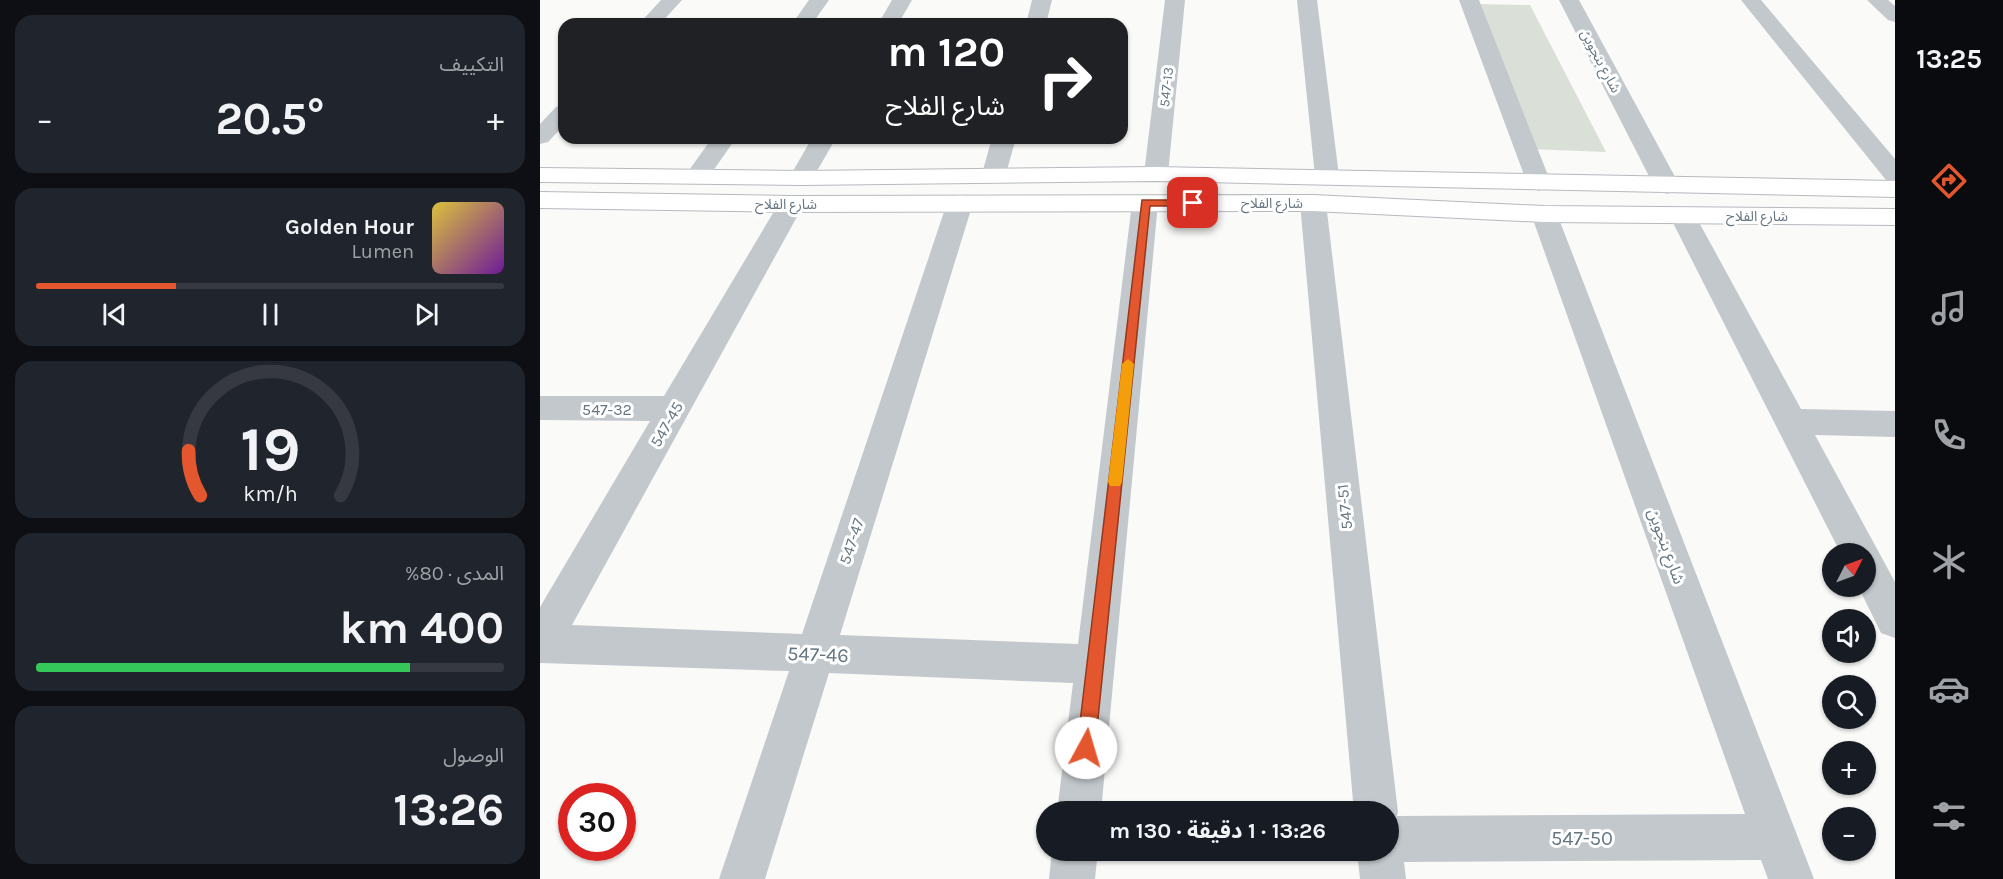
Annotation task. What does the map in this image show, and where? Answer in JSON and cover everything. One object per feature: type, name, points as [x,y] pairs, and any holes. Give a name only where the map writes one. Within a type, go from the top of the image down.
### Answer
[{"type":"main road","name":"شارع الفلاح","points":[[540,175],[697,176],[796,191],[960,203],[1151,189]]},
{"type":"main road","name":"شارع الفلاح","points":[[540,200],[796,191],[993,177],[1151,189],[1320,190],[1541,199],[1682,215],[1895,217]]},
{"type":"main road","name":"شارع الفلاح","points":[[1541,199],[1667,186],[1895,189]]},
{"type":"street","points":[[655,18],[672,0]]},
{"type":"street","points":[[806,18],[819,0]]},
{"type":"street","points":[[892,18],[902,0]]},
{"type":"street","points":[[1038,18],[1042,0]]},
{"type":"street","name":"547-13","points":[[1080,801],[1175,0]]},
{"type":"street","name":"547-51","points":[[1307,0],[1320,190],[1375,801]]},
{"type":"street","name":"شارع بنجوين","points":[[1469,0],[1791,879]]},
{"type":"street","name":"شارع بنجوين","points":[[1569,0],[1667,186]]},
{"type":"street","points":[[1751,0],[1895,175]]},
{"type":"street","points":[[1877,0],[1895,16]]},
{"type":"street","points":[[540,137],[558,118]]},
{"type":"street","points":[[697,176],[720,144]]},
{"type":"street","name":"547-45","points":[[540,644],[675,409],[821,144]]},
{"type":"street","points":[[993,177],[1002,144]]},
{"type":"street","name":"547-47","points":[[742,879],[960,203]]},
{"type":"street","points":[[1682,215],[1854,543]]},
{"type":"street","name":"547-32","points":[[540,408],[675,409]]},
{"type":"street","points":[[1791,422],[1895,424]]},
{"type":"street","points":[[1876,584],[1895,620]]},
{"type":"street","name":"547-46","points":[[540,644],[1095,664]]},
{"type":"street","name":"547-50","points":[[1399,839],[1775,837]]},
{"type":"street","points":[[1072,879],[1074,861]]},
{"type":"street","points":[[1381,861],[1383,879]]},
{"type":"shaded area","points":[[1476,4],[1530,5],[1606,152],[1530,149]]},
{"type":"slow traffic","points":[[1115,482],[1128,364]]},
{"type":"route","points":[[1086,748],[1145,203],[1193,203]]}]
